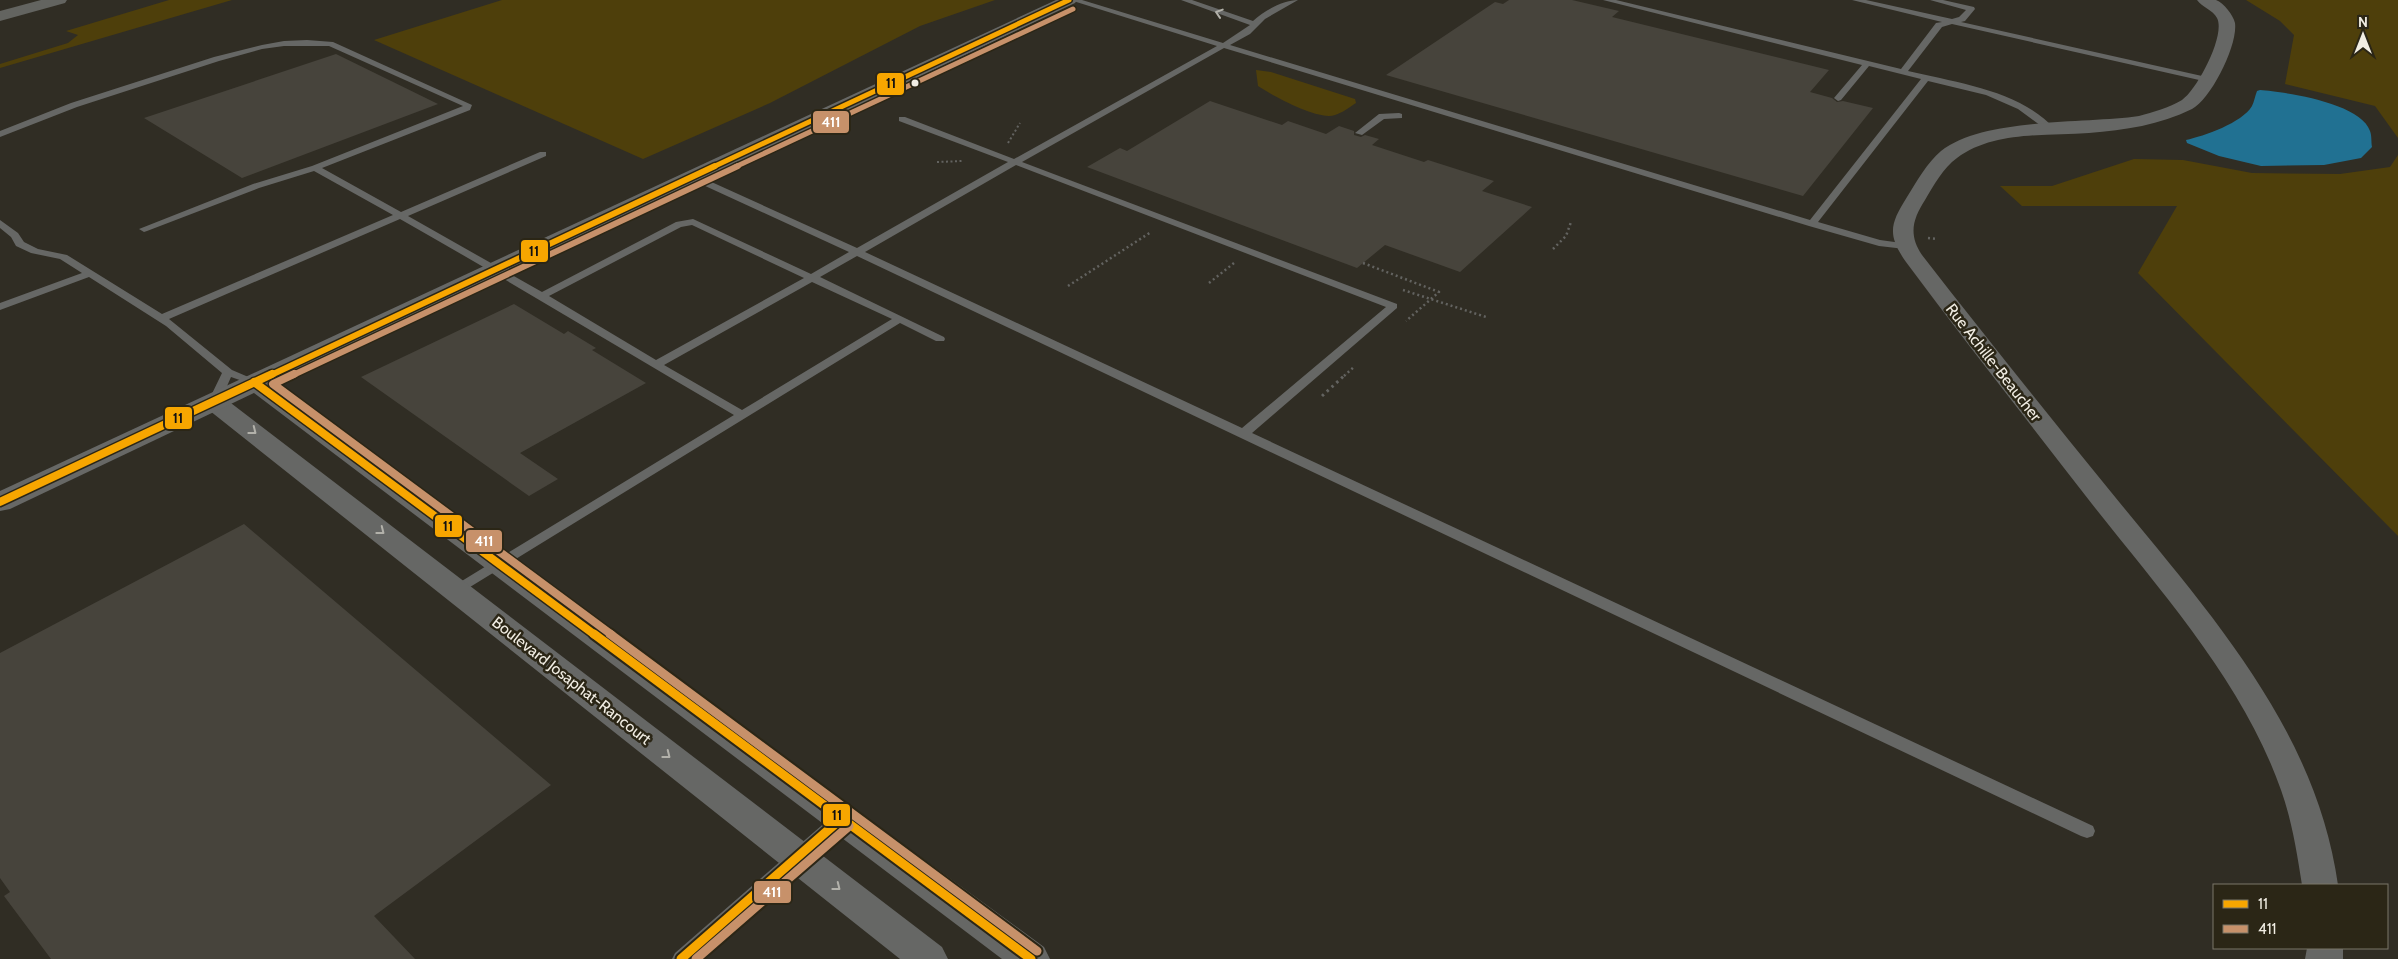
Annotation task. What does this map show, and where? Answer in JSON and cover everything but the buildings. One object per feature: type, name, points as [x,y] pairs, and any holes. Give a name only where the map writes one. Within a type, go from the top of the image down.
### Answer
[{"type":"highway","points":[[0,16],[59,0]]},
{"type":"street","points":[[0,502],[1069,0]]},
{"type":"street","points":[[1905,246],[1901,233],[1905,216],[1933,172],[1947,157],[1964,146],[2013,132],[2111,125],[2162,114],[2192,101],[2208,80],[2227,24],[2223,13],[2205,0]]},
{"type":"street","name":"Rue Achille-Beaucher","points":[[1905,246],[2199,622],[2245,686],[2273,735],[2294,780],[2310,831],[2320,884]]},
{"type":"street","points":[[254,382],[1031,959]]},
{"type":"street","name":"Boulevard Josaphat-Rancourt","points":[[214,402],[929,959]]},
{"type":"lane","points":[[1074,0],[1812,224],[1879,243],[1905,246]]},
{"type":"lane","points":[[1185,0],[1254,24]]},
{"type":"lane","points":[[656,365],[1247,32],[1254,24],[1294,0]]},
{"type":"lane","points":[[1607,0],[2006,99],[2021,107],[2051,129]]},
{"type":"lane","points":[[1856,0],[2208,80]]},
{"type":"lane","points":[[1903,72],[1940,25],[1962,20],[1971,9],[1934,0]]},
{"type":"lane","points":[[0,134],[60,110],[258,48],[290,42],[311,41],[330,44],[468,105],[467,108],[315,168],[256,186],[144,229]]},
{"type":"lane","points":[[1838,98],[1868,64]]},
{"type":"lane","points":[[1812,224],[1926,78]]},
{"type":"lane","points":[[1359,133],[1382,116],[1399,116]]},
{"type":"lane","points":[[902,119],[1393,306],[1243,434]]},
{"type":"lane","points":[[162,318],[543,154]]},
{"type":"lane","points":[[315,168],[496,269],[540,297],[742,415]]},
{"type":"lane","points":[[693,177],[859,252],[2087,831]]},
{"type":"lane","points":[[540,297],[678,224],[693,222],[940,339]]},
{"type":"lane","points":[[0,223],[15,235],[20,244],[35,251],[63,258],[90,273],[162,318],[228,372],[254,382]]},
{"type":"lane","points":[[0,307],[90,273]]},
{"type":"lane","points":[[457,590],[900,319]]},
{"type":"lane","points":[[214,402],[228,372]]},
{"type":"lane","points":[[681,959],[842,818]]},
{"type":"path","points":[[1008,143],[1020,122]]},
{"type":"path","points":[[1068,286],[1168,220]]},
{"type":"path","points":[[1553,249],[1566,236],[1571,222]]},
{"type":"path","points":[[1363,263],[1438,292],[1430,299]]},
{"type":"shaded area","points":[[169,0],[232,0],[0,68],[0,64],[68,43],[78,35],[66,31]]},
{"type":"shaded area","points":[[502,0],[995,0],[920,26],[770,103],[643,159],[374,40]]},
{"type":"shaded area","points":[[2246,0],[2398,0],[2398,138],[2375,106],[2285,84],[2294,35],[2280,21]]},
{"type":"shaded area","points":[[1256,70],[1271,72],[1355,99],[1356,103],[1335,115],[1327,116],[1307,111],[1274,96],[1258,86]]},
{"type":"shaded area","points":[[2398,155],[2398,536],[2138,273],[2177,206],[2022,206],[2000,186],[2052,186],[2134,159],[2183,160],[2252,173],[2340,174],[2390,167]]},
{"type":"water","points":[[2257,91],[2304,96],[2338,106],[2353,113],[2364,121],[2370,131],[2372,147],[2361,158],[2324,165],[2261,166],[2219,156],[2187,143],[2186,140],[2212,132],[2240,118],[2252,106]]},
{"type":"transit line","name":"11","points":[[0,502],[1069,0]]},
{"type":"transit line","name":"411","points":[[1037,951],[273,384],[1073,9]]},
{"type":"transit line","name":"11","points":[[254,382],[1031,959]]},
{"type":"transit line","name":"11","points":[[681,959],[842,818]]},
{"type":"transit line","name":"411","points":[[696,959],[849,826]]}]
